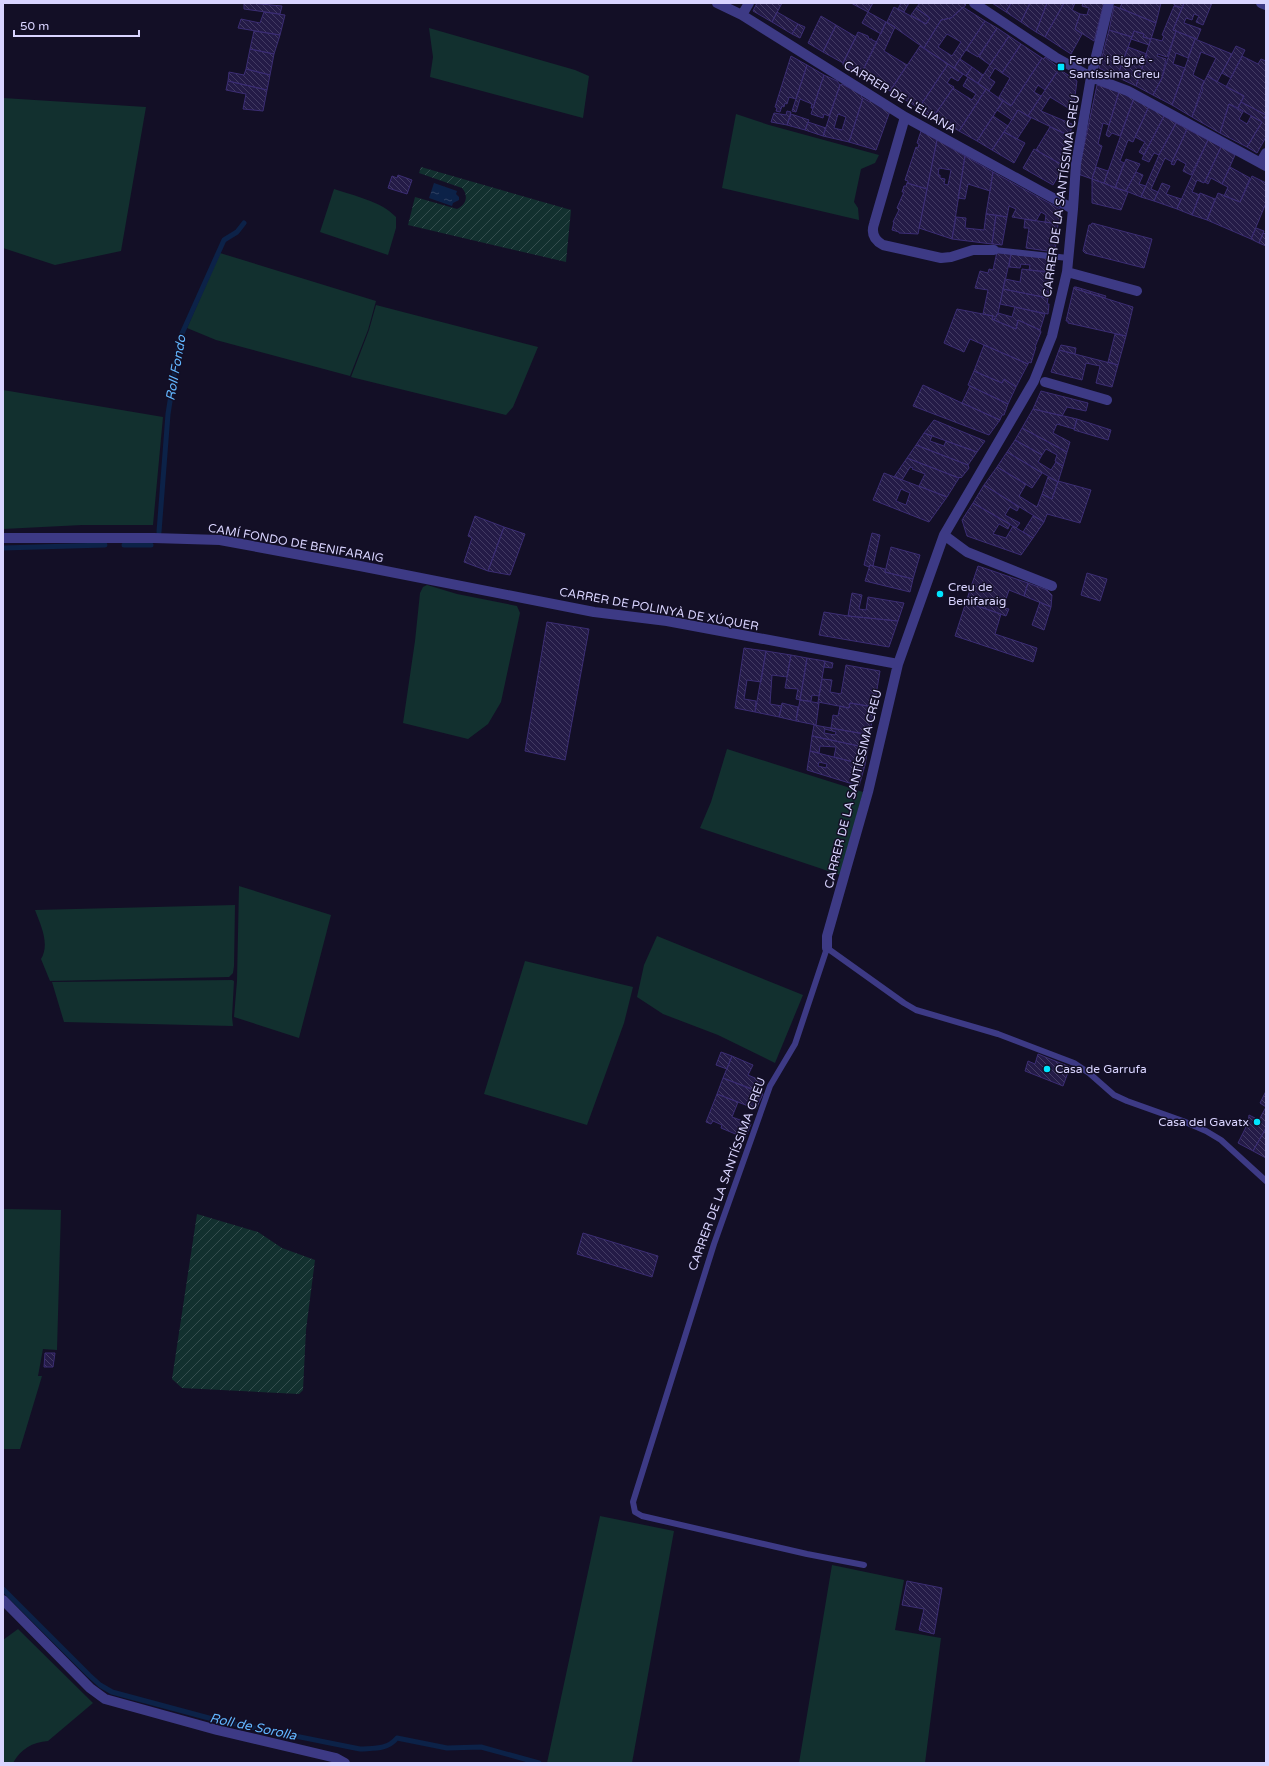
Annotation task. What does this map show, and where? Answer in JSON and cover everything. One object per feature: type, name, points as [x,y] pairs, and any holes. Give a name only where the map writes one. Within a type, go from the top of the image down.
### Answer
[{"type":"street","name":"CARRER DE L'ELIANA","points":[[717,3],[742,15],[904,117],[1074,209]]},
{"type":"street","points":[[742,15],[749,3]]},
{"type":"street","points":[[974,3],[1055,57],[1091,76],[1128,91],[1265,160]]},
{"type":"street","name":"CARRER DE LA SANTÍSSIMA CREU","points":[[827,948],[827,936],[868,792],[898,664],[944,536],[1036,377],[1047,352],[1056,321],[1067,272],[1074,209],[1076,164],[1091,76],[1109,3]]},
{"type":"street","points":[[1261,3],[1266,5]]},
{"type":"street","points":[[904,117],[874,224],[873,232],[875,239],[886,246],[941,258],[951,258],[973,250],[994,250]]},
{"type":"street","points":[[1067,272],[1138,291]]},
{"type":"street","points":[[1045,382],[1107,400]]},
{"type":"street","points":[[944,536],[968,552],[1052,586]]},
{"type":"street","name":"CAMÍ FONDO DE BENIFARAIG","points":[[3,538],[154,538],[220,540],[416,578]]},
{"type":"street","name":"CARRER DE POLINYÀ DE XÚQUER","points":[[416,578],[594,612],[667,621],[898,664]]},
{"type":"street","points":[[3,1600],[90,1688],[105,1699],[218,1730],[336,1758],[345,1763]]},
{"type":"lane","points":[[994,250],[1068,258]]},
{"type":"lane","points":[[827,948],[916,1010],[998,1034],[1074,1063],[1089,1073],[1114,1095],[1206,1130],[1221,1140],[1266,1181]]},
{"type":"lane","name":"CARRER DE LA SANTÍSSIMA CREU","points":[[827,948],[795,1044],[770,1086],[714,1244],[633,1502],[635,1512],[649,1518],[807,1554],[864,1565]]},
{"type":"green space","points":[[429,28],[575,70],[589,76],[583,118],[430,77],[433,57]]},
{"type":"green space","points":[[3,98],[146,107],[121,251],[55,265],[3,248]]},
{"type":"green space","points":[[736,114],[769,125],[879,155],[875,163],[861,169],[854,202],[858,208],[859,220],[722,188]]},
{"type":"green space","points":[[421,167],[571,210],[566,262],[408,225],[415,197],[457,209],[463,205],[466,200],[462,188],[419,173]]},
{"type":"green space","points":[[334,189],[375,203],[390,211],[396,217],[396,228],[388,255],[320,232]]},
{"type":"green space","points":[[220,253],[376,301],[368,330],[350,376],[216,340],[187,328]]},
{"type":"green space","points":[[376,305],[538,347],[513,407],[506,415],[351,377],[369,330]]},
{"type":"green space","points":[[3,390],[163,417],[153,525],[82,525],[3,529]]},
{"type":"green space","points":[[427,585],[457,594],[517,606],[520,613],[501,702],[488,724],[468,739],[403,723],[415,641],[420,593],[423,587]]},
{"type":"green space","points":[[727,749],[863,792],[840,875],[700,828],[711,802]]},
{"type":"green space","points":[[239,886],[331,915],[299,1038],[234,1017],[237,981]]},
{"type":"green space","points":[[235,905],[234,966],[233,973],[229,977],[50,981],[41,959],[44,953],[45,941],[35,910]]},
{"type":"green space","points":[[657,936],[803,995],[775,1063],[718,1035],[663,1014],[637,997],[644,965]]},
{"type":"green space","points":[[525,961],[633,987],[624,1023],[587,1125],[484,1094]]},
{"type":"green space","points":[[234,981],[233,1026],[64,1022],[52,982]]},
{"type":"green space","points":[[3,1209],[61,1210],[57,1350],[43,1349],[38,1376],[42,1376],[20,1449],[3,1449]]},
{"type":"green space","points":[[197,1214],[258,1232],[282,1248],[315,1260],[306,1330],[303,1390],[299,1394],[182,1388],[172,1379]]},
{"type":"green space","points":[[600,1516],[674,1531],[632,1763],[547,1763]]},
{"type":"green space","points":[[832,1565],[904,1580],[895,1630],[941,1638],[925,1763],[799,1763]]},
{"type":"green space","points":[[18,1629],[93,1703],[48,1741],[37,1743],[23,1750],[13,1763],[3,1763],[3,1640]]},
{"type":"water","points":[[434,183],[457,191],[456,194],[459,197],[459,200],[453,203],[452,206],[429,198]]},
{"type":"building","points":[[244,3],[282,6],[280,14],[244,9]]},
{"type":"building","points":[[757,3],[782,3],[772,22],[753,11]]},
{"type":"building","points":[[851,3],[873,3],[868,12]]},
{"type":"building","points":[[901,3],[909,3],[904,12],[898,9]]},
{"type":"building","points":[[920,3],[964,3],[966,5],[951,18],[941,20],[924,48],[887,22],[894,7],[926,24],[930,18],[916,8]]},
{"type":"building","points":[[992,3],[1011,3],[1006,12]]},
{"type":"building","points":[[1011,3],[1030,3],[1021,22],[1006,12]]},
{"type":"building","points":[[1030,3],[1047,3],[1036,32],[1021,22]]},
{"type":"building","points":[[1047,3],[1064,3],[1045,37],[1036,32]]},
{"type":"building","points":[[1064,3],[1075,3],[1072,10],[1080,14],[1075,29],[1082,34],[1071,54],[1045,37]]},
{"type":"building","points":[[1083,3],[1104,3],[1094,41],[1075,29],[1080,14],[1087,15],[1089,8],[1082,6]]},
{"type":"building","points":[[1122,3],[1161,3],[1156,23],[1120,8]]},
{"type":"building","points":[[1174,3],[1184,3],[1182,8],[1174,5]]},
{"type":"building","points":[[1184,3],[1212,3],[1203,25],[1196,22],[1199,16],[1194,14],[1192,20],[1186,18],[1184,23],[1201,29],[1197,39],[1173,30]]},
{"type":"building","points":[[1114,6],[1156,23],[1151,39],[1143,37],[1144,34],[1134,31],[1132,37],[1109,30]]},
{"type":"building","points":[[1174,6],[1182,8],[1173,30],[1176,31],[1167,57],[1158,54],[1157,56],[1166,59],[1162,78],[1153,95],[1136,86],[1151,38],[1162,41],[1164,36],[1162,35]]},
{"type":"building","points":[[963,7],[985,21],[954,68],[924,48],[941,20],[951,18]],"holes":[[[947,34],[961,42],[952,56],[938,47]]]},
{"type":"building","points":[[916,8],[930,18],[926,24],[911,15]]},
{"type":"building","points":[[264,12],[285,15],[280,35],[238,28],[241,19],[260,23]]},
{"type":"building","points":[[777,12],[798,24],[792,34],[772,22]]},
{"type":"building","points":[[868,12],[886,22],[881,34],[862,23]]},
{"type":"building","points":[[821,16],[836,25],[823,52],[808,43]]},
{"type":"building","points":[[985,21],[997,28],[978,57],[966,50]]},
{"type":"building","points":[[886,22],[895,27],[884,51],[907,65],[890,91],[861,74]]},
{"type":"building","points":[[798,24],[805,27],[800,38],[792,34]]},
{"type":"building","points":[[836,25],[856,37],[843,63],[823,52]]},
{"type":"building","points":[[997,28],[1009,36],[990,65],[979,57]]},
{"type":"building","points":[[1109,30],[1132,37],[1117,77],[1099,68]]},
{"type":"building","points":[[254,31],[280,35],[274,54],[250,49]]},
{"type":"building","points":[[1134,31],[1144,34],[1143,37],[1151,39],[1149,45],[1131,39]]},
{"type":"building","points":[[1176,31],[1195,39],[1188,58],[1176,53],[1173,64],[1185,68],[1172,105],[1153,95],[1162,78]]},
{"type":"building","points":[[858,32],[877,42],[861,74],[843,65]]},
{"type":"building","points":[[1009,36],[1021,44],[1002,73],[995,68],[989,78],[995,82],[989,91],[978,83]]},
{"type":"building","points":[[1195,39],[1232,54],[1217,82],[1207,76],[1216,58],[1201,52],[1193,75],[1204,81],[1192,117],[1172,105]]},
{"type":"building","points":[[1021,44],[1042,58],[1011,106],[999,97],[1010,78],[1002,73]]},
{"type":"building","points":[[920,46],[948,64],[919,108],[890,91]]},
{"type":"building","points":[[1236,46],[1245,50],[1231,78],[1222,73]]},
{"type":"building","points":[[1128,47],[1147,54],[1136,86],[1117,77]]},
{"type":"building","points":[[250,49],[274,54],[270,75],[246,69]]},
{"type":"building","points":[[791,56],[807,65],[796,99],[789,97],[787,104],[785,103],[784,107],[782,106],[780,112],[776,111],[777,108],[775,107]]},
{"type":"building","points":[[1242,56],[1258,64],[1261,59],[1266,61],[1266,115],[1241,102],[1244,96],[1226,87]]},
{"type":"building","points":[[1045,57],[1059,69],[1045,90],[1038,85],[1034,92],[1041,96],[1028,116],[1018,110],[1012,120],[997,110],[1003,101],[1011,106],[1042,58],[1044,59]]},
{"type":"building","points":[[960,59],[972,67],[966,76],[954,68]]},
{"type":"building","points":[[948,64],[963,74],[958,81],[951,77],[947,83],[954,87],[932,117],[919,110],[919,108]]},
{"type":"building","points":[[807,65],[824,75],[813,108],[811,108],[812,104],[800,99],[796,112],[792,111]]},
{"type":"building","points":[[972,67],[983,75],[978,83],[966,76]]},
{"type":"building","points":[[246,69],[270,75],[267,90],[228,81],[229,72],[244,75]]},
{"type":"building","points":[[1059,69],[1077,81],[1073,111],[1050,97],[1041,111],[1072,124],[1070,136],[1028,116]]},
{"type":"building","points":[[824,75],[837,81],[840,85],[829,116],[824,114],[823,118],[811,114]]},
{"type":"building","points":[[1207,76],[1244,96],[1238,108],[1229,104],[1220,133],[1192,117],[1203,89],[1201,88]]},
{"type":"building","points":[[968,77],[986,89],[959,131],[934,116],[953,88],[972,100],[976,94],[963,86]]},
{"type":"building","points":[[228,81],[267,90],[263,111],[243,109],[246,94],[226,90]]},
{"type":"building","points":[[842,84],[862,95],[861,97],[863,98],[849,142],[823,136],[840,85]],"holes":[[[838,114],[846,117],[842,130],[834,128]]]},
{"type":"building","points":[[1097,85],[1119,92],[1109,125],[1103,123],[1098,144],[1102,146],[1092,179],[1078,174]]},
{"type":"building","points":[[986,89],[1003,101],[977,141],[959,131]]},
{"type":"building","points":[[1119,92],[1134,98],[1120,136],[1112,133],[1109,137],[1106,135]]},
{"type":"building","points":[[863,98],[870,102],[871,100],[890,111],[876,150],[849,142]]},
{"type":"building","points":[[1134,98],[1149,106],[1133,142],[1128,140],[1120,161],[1124,163],[1115,188],[1104,183]]},
{"type":"building","points":[[1241,102],[1266,115],[1264,118],[1266,119],[1266,137],[1257,153],[1247,147],[1262,122],[1238,108]]},
{"type":"building","points":[[1229,104],[1243,112],[1239,119],[1247,124],[1251,116],[1262,122],[1247,147],[1220,133]]},
{"type":"building","points":[[1149,106],[1164,116],[1144,155],[1139,152],[1145,142],[1135,137]]},
{"type":"building","points":[[1018,110],[1031,118],[1017,139],[1004,132]]},
{"type":"building","points":[[787,111],[791,112],[787,125],[771,122],[774,113],[786,115]]},
{"type":"building","points":[[791,114],[809,120],[805,130],[787,125]]},
{"type":"building","points":[[993,116],[1008,126],[992,150],[977,141]]},
{"type":"building","points":[[1164,116],[1176,123],[1159,155],[1154,153],[1149,162],[1142,159]]},
{"type":"building","points":[[808,122],[826,128],[823,136],[805,130]]},
{"type":"building","points":[[1176,123],[1187,129],[1172,162],[1165,158],[1151,189],[1158,192],[1154,201],[1141,197],[1159,155]]},
{"type":"building","points":[[1050,127],[1070,136],[1066,167],[1036,150]]},
{"type":"building","points":[[1187,129],[1208,140],[1191,175],[1183,171],[1186,164],[1177,159],[1174,165],[1171,164]]},
{"type":"building","points":[[921,131],[937,140],[927,189],[907,183],[908,181],[905,180],[916,147],[918,148],[919,144],[917,143]]},
{"type":"building","points":[[1004,132],[1025,143],[1014,163],[992,150]]},
{"type":"building","points":[[937,140],[965,156],[952,239],[919,228]],"holes":[[[939,168],[951,170],[948,185],[944,184],[945,179],[940,178],[940,175],[938,175]]]},
{"type":"building","points":[[1208,140],[1221,147],[1204,183],[1197,180],[1192,192],[1200,195],[1192,215],[1177,209]]},
{"type":"building","points":[[1221,147],[1235,155],[1222,184],[1211,178],[1208,184],[1205,182]]},
{"type":"building","points":[[1034,149],[1064,166],[1053,185],[1023,168]]},
{"type":"building","points":[[965,156],[993,172],[990,191],[968,184],[965,199],[958,198]]},
{"type":"building","points":[[1126,159],[1140,164],[1126,191],[1115,188]]},
{"type":"building","points":[[1096,167],[1108,171],[1104,183],[1092,179]]},
{"type":"building","points":[[1230,167],[1250,178],[1240,202],[1224,196],[1228,187],[1222,184]]},
{"type":"building","points":[[993,172],[1062,210],[1061,223],[1045,222],[1046,215],[1041,212],[1036,221],[1012,217],[1016,209],[1009,206],[1007,217],[986,214]]},
{"type":"building","points":[[1136,172],[1143,175],[1139,184],[1146,186],[1141,197],[1126,191]]},
{"type":"building","points":[[398,175],[412,180],[407,194],[388,188],[392,176],[397,178]]},
{"type":"building","points":[[1252,176],[1266,183],[1266,203],[1251,239],[1207,220],[1218,193],[1240,202]]},
{"type":"building","points":[[1092,179],[1128,192],[1121,210],[1092,203]]},
{"type":"building","points":[[907,183],[927,189],[918,234],[899,233],[892,230],[893,222],[899,210],[897,208],[904,192],[902,192]]},
{"type":"building","points":[[1162,183],[1170,186],[1166,194],[1181,199],[1177,209],[1154,201]]},
{"type":"building","points":[[1200,193],[1215,199],[1207,220],[1192,215]]},
{"type":"building","points":[[986,214],[996,215],[992,244],[952,239],[956,217],[966,218],[965,228],[984,230]]},
{"type":"building","points":[[996,215],[1007,217],[1002,245],[992,244]]},
{"type":"building","points":[[1025,219],[1058,224],[1055,252],[1026,248],[1029,228],[1024,228]]},
{"type":"building","points":[[1092,223],[1152,239],[1144,268],[1085,253],[1083,251],[1089,225]]},
{"type":"building","points":[[1256,228],[1264,231],[1259,243],[1251,239]]},
{"type":"building","points":[[1263,233],[1266,234],[1266,246],[1259,243]]},
{"type":"building","points":[[997,252],[1011,254],[998,313],[994,320],[992,319],[993,316],[983,314],[988,290],[975,288],[980,271],[988,273],[989,269],[993,270]]},
{"type":"building","points":[[1011,254],[1054,259],[1054,272],[1029,270],[1030,265],[1021,264],[1020,268],[1009,267]]},
{"type":"building","points":[[1022,269],[1052,273],[1048,298],[1003,289],[1005,279],[1020,282]]},
{"type":"building","points":[[1074,287],[1076,287],[1076,289],[1133,307],[1126,336],[1068,323],[1068,321],[1066,321]]},
{"type":"building","points":[[1076,287],[1106,296],[1105,298],[1076,289]]},
{"type":"building","points":[[1003,289],[1048,298],[1048,314],[1000,304]]},
{"type":"building","points":[[1015,307],[1045,314],[1040,330],[1018,320],[1016,329],[994,320],[998,313],[1012,317]]},
{"type":"building","points":[[957,309],[993,316],[992,319],[1016,329],[1018,320],[1040,330],[1041,332],[1031,363],[1029,362],[1028,364],[970,339],[964,352],[944,343]]},
{"type":"building","points":[[1115,334],[1126,336],[1118,365],[1108,362]]},
{"type":"building","points":[[984,345],[1028,364],[1016,387],[1004,379],[1002,383],[974,371]]},
{"type":"building","points":[[1061,345],[1076,348],[1075,354],[1059,350]]},
{"type":"building","points":[[1059,350],[1118,365],[1112,387],[1096,383],[1100,366],[1086,363],[1082,380],[1051,372]]},
{"type":"building","points":[[974,371],[1002,383],[1004,379],[1016,387],[1008,404],[968,385]]},
{"type":"building","points":[[923,385],[1000,420],[989,435],[913,406]]},
{"type":"building","points":[[970,386],[1008,404],[1004,415],[1002,415],[1000,420],[962,403]]},
{"type":"building","points":[[1041,391],[1088,403],[1086,411],[1067,407],[1062,416],[1033,409]]},
{"type":"building","points":[[1033,409],[1077,419],[1074,429],[1057,424],[1053,433],[1070,442],[1067,452],[1022,428]]},
{"type":"building","points":[[1077,419],[1111,430],[1108,440],[1074,430]]},
{"type":"building","points":[[934,420],[985,441],[977,452],[924,433]]},
{"type":"building","points":[[1022,428],[1067,452],[1063,466],[1055,461],[1057,455],[1046,449],[1042,455],[1015,440]]},
{"type":"building","points":[[924,433],[932,436],[930,441],[944,446],[946,441],[977,452],[968,465],[916,445]]},
{"type":"building","points":[[1015,440],[1042,455],[1038,462],[1051,470],[1056,462],[1063,466],[1058,482],[1007,452]]},
{"type":"building","points":[[916,445],[968,465],[969,468],[961,478],[959,478],[907,458]]},
{"type":"building","points":[[1007,452],[1042,473],[1032,488],[997,467]]},
{"type":"building","points":[[907,458],[959,478],[947,497],[919,486],[925,474],[912,469],[913,468],[910,467],[902,480],[894,477]]},
{"type":"building","points":[[997,467],[1026,484],[1019,496],[1037,507],[1042,494],[1052,499],[1058,481],[1091,490],[1080,523],[1047,514],[1044,522],[984,485]]},
{"type":"building","points":[[884,473],[947,497],[929,522],[873,500]],"holes":[[[901,489],[910,493],[906,505],[896,501]]]},
{"type":"building","points":[[1048,477],[1058,482],[1052,499],[1042,494]]},
{"type":"building","points":[[984,485],[1019,507],[1017,511],[1010,507],[1005,515],[1020,523],[1016,528],[973,503]]},
{"type":"building","points":[[973,503],[1010,524],[1008,529],[999,524],[993,534],[1006,538],[1013,526],[1033,538],[1021,555],[967,536],[962,520]]},
{"type":"building","points":[[475,516],[504,527],[488,571],[464,562],[472,538],[468,536]]},
{"type":"building","points":[[1033,516],[1044,522],[1033,538],[1023,532]]},
{"type":"building","points":[[504,527],[525,534],[510,575],[488,571]]},
{"type":"building","points":[[872,533],[880,535],[873,566],[870,565],[869,567],[864,565]]},
{"type":"building","points":[[891,547],[920,555],[913,579],[885,572]]},
{"type":"building","points":[[870,565],[885,569],[885,572],[913,579],[910,592],[865,581]]},
{"type":"building","points":[[978,566],[1028,583],[1024,596],[1009,590],[1003,608],[1009,609],[1006,616],[966,602]]},
{"type":"building","points":[[1087,573],[1107,579],[1100,601],[1081,595]]},
{"type":"building","points":[[1028,583],[1047,590],[1052,595],[1051,607],[1024,596]]},
{"type":"building","points":[[852,593],[862,595],[859,609],[866,610],[868,597],[904,603],[898,621],[848,616]]},
{"type":"building","points":[[966,602],[1001,614],[995,634],[1037,648],[1033,662],[955,636]]},
{"type":"building","points":[[1040,602],[1051,607],[1044,630],[1032,625]]},
{"type":"building","points":[[824,612],[898,621],[889,647],[819,635]]},
{"type":"building","points":[[547,622],[589,629],[565,760],[525,751]]},
{"type":"building","points":[[744,648],[766,651],[761,682],[747,680],[744,699],[756,701],[755,712],[735,708]]},
{"type":"building","points":[[766,651],[791,655],[787,677],[772,675],[770,704],[782,706],[779,717],[755,712]]},
{"type":"building","points":[[791,655],[807,658],[800,700],[796,699],[798,689],[785,688]]},
{"type":"building","points":[[807,658],[825,661],[819,696],[812,695],[811,701],[800,700]]},
{"type":"building","points":[[825,661],[833,663],[832,668],[824,667]]},
{"type":"building","points":[[846,665],[880,671],[874,707],[850,703],[849,708],[818,702],[822,679],[832,680],[830,692],[841,694]]},
{"type":"building","points":[[800,700],[819,703],[816,725],[796,721]]},
{"type":"building","points":[[782,703],[798,707],[796,721],[779,717]]},
{"type":"building","points":[[850,703],[874,707],[870,735],[831,728],[833,715],[838,716],[840,706],[849,708]]},
{"type":"building","points":[[814,725],[870,735],[868,748],[812,736]],"holes":[[[825,729],[836,732],[835,735],[824,733]]]},
{"type":"building","points":[[812,736],[868,748],[865,765],[834,757],[836,747],[820,746],[819,753],[810,751]]},
{"type":"building","points":[[810,751],[865,765],[859,786],[807,770]],"holes":[[[819,762],[827,764],[826,768],[818,766]]]},
{"type":"building","points":[[721,1052],[732,1056],[727,1069],[716,1065]]},
{"type":"building","name":"Casa de Garrufa","points":[[1038,1054],[1070,1067],[1063,1086],[1025,1071],[1028,1061],[1035,1064]]},
{"type":"building","points":[[732,1056],[753,1065],[748,1075],[762,1081],[758,1091],[723,1078]]},
{"type":"building","points":[[723,1078],[763,1094],[756,1109],[717,1094]]},
{"type":"building","points":[[1266,1091],[1266,1107],[1260,1103]]},
{"type":"building","points":[[717,1094],[738,1102],[732,1117],[751,1124],[745,1138],[721,1128],[722,1125],[713,1121],[711,1124],[706,1122]]},
{"type":"building","name":"Casa del Gavatx","points":[[1266,1107],[1266,1128],[1253,1151],[1238,1143],[1248,1123],[1249,1115],[1259,1120]]},
{"type":"building","points":[[1266,1128],[1266,1158],[1253,1151]]},
{"type":"building","points":[[583,1233],[658,1256],[652,1277],[577,1254]]},
{"type":"building","points":[[45,1353],[55,1353],[53,1367],[44,1367]]},
{"type":"building","points":[[907,1581],[942,1588],[934,1634],[919,1630],[924,1609],[902,1605]]},
{"type":"waterway","name":"Roll Fondo","points":[[159,532],[168,414],[180,338],[224,240],[237,232],[244,223]]},
{"type":"waterway","name":"Roll Fondo","points":[[3,548],[105,545]]},
{"type":"waterway","name":"Roll Fondo","points":[[124,545],[151,545]]},
{"type":"waterway","name":"Roll de Sorolla","points":[[3,1589],[89,1675],[100,1685],[112,1692],[220,1721],[360,1749],[389,1745],[397,1738],[447,1748],[481,1747],[539,1763]]},
{"type":"place","name":"Ferrer i Bigné - Santíssima Creu","points":[[1061,67]]},
{"type":"place","name":"Creu de Benifaraig","points":[[940,594]]},
{"type":"place","name":"Casa de Garrufa","points":[[1047,1069]]},
{"type":"place","name":"Casa del Gavatx","points":[[1257,1122]]}]
